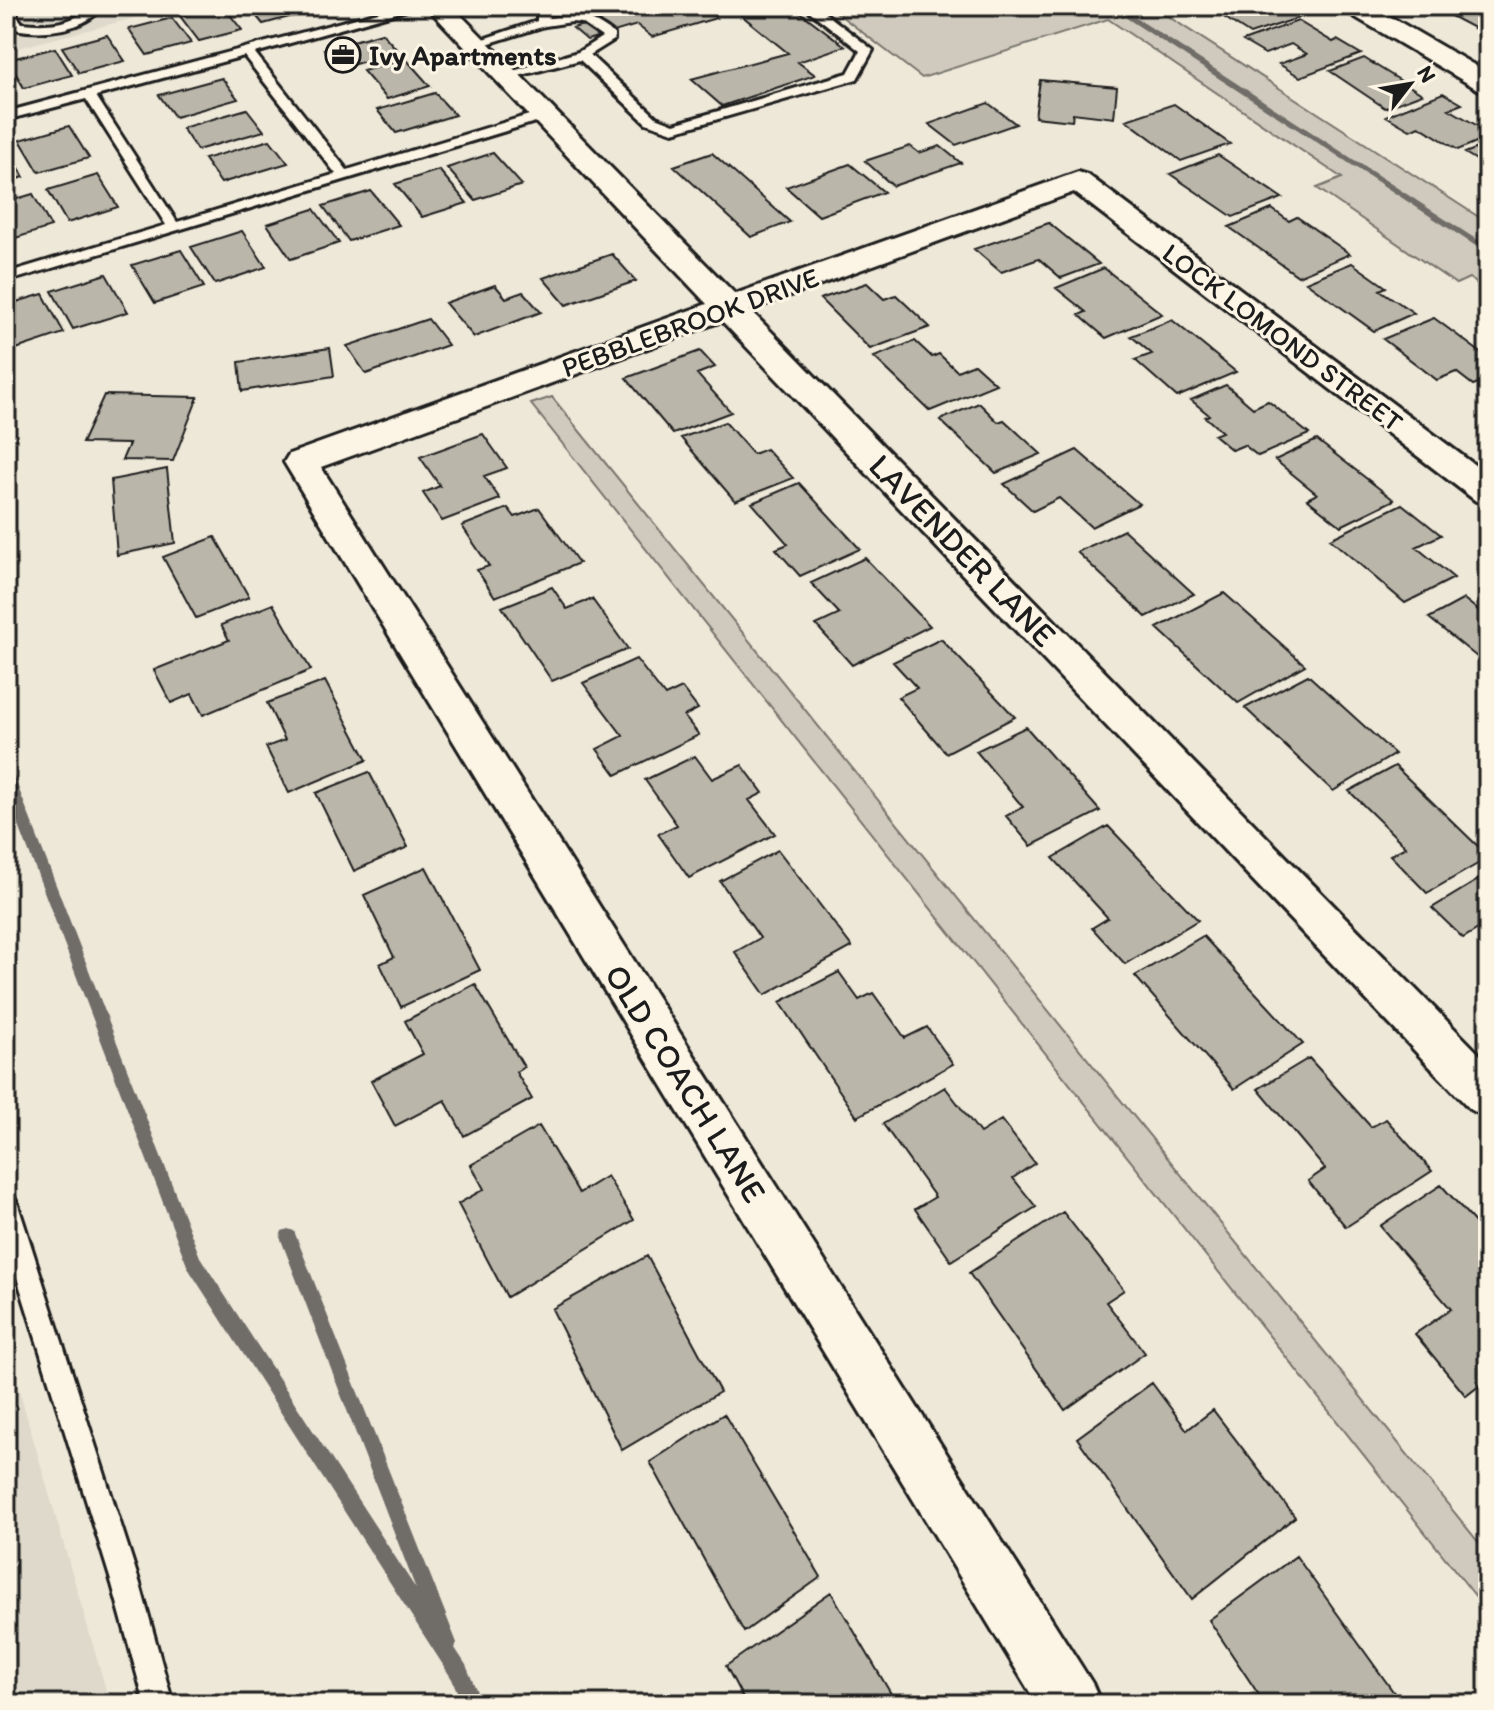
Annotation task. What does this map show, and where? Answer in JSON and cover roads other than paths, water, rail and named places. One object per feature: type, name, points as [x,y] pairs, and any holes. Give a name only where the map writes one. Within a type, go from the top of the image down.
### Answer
[{"type":"street","name":"LAVENDER LANE","points":[[438,6],[1488,1095]]},
{"type":"street","points":[[1354,6],[1488,84]]},
{"type":"street","name":"PEBBLEBROOK DRIVE","points":[[301,462],[1078,181]]},
{"type":"street","name":"LOCK LOMOND STREET","points":[[1078,181],[1488,493]]},
{"type":"street","name":"OLD COACH LANE","points":[[301,462],[1071,1704]]},
{"type":"lane","points":[[6,9],[18,26],[27,28],[74,22],[93,14],[98,6]]},
{"type":"lane","points":[[6,116],[415,6]]},
{"type":"lane","points":[[539,6],[543,11],[543,23]]},
{"type":"lane","points":[[582,55],[651,120],[673,128],[853,76],[867,50],[809,6]]},
{"type":"lane","points":[[474,44],[543,23],[575,18],[590,20],[610,37],[582,55],[507,77]]},
{"type":"lane","points":[[247,51],[344,175]]},
{"type":"lane","points":[[89,94],[174,227]]},
{"type":"lane","points":[[6,278],[544,115]]},
{"type":"lane","points":[[6,1205],[126,1584],[156,1693],[154,1704]]},
{"type":"waterway","points":[[1112,6],[1488,251]]},
{"type":"waterway","points":[[6,774],[194,1262],[459,1672],[472,1704]]},
{"type":"waterway","points":[[288,1237],[447,1643]]},
{"type":"place","name":"Ivy Apartments","points":[[343,55]]}]
